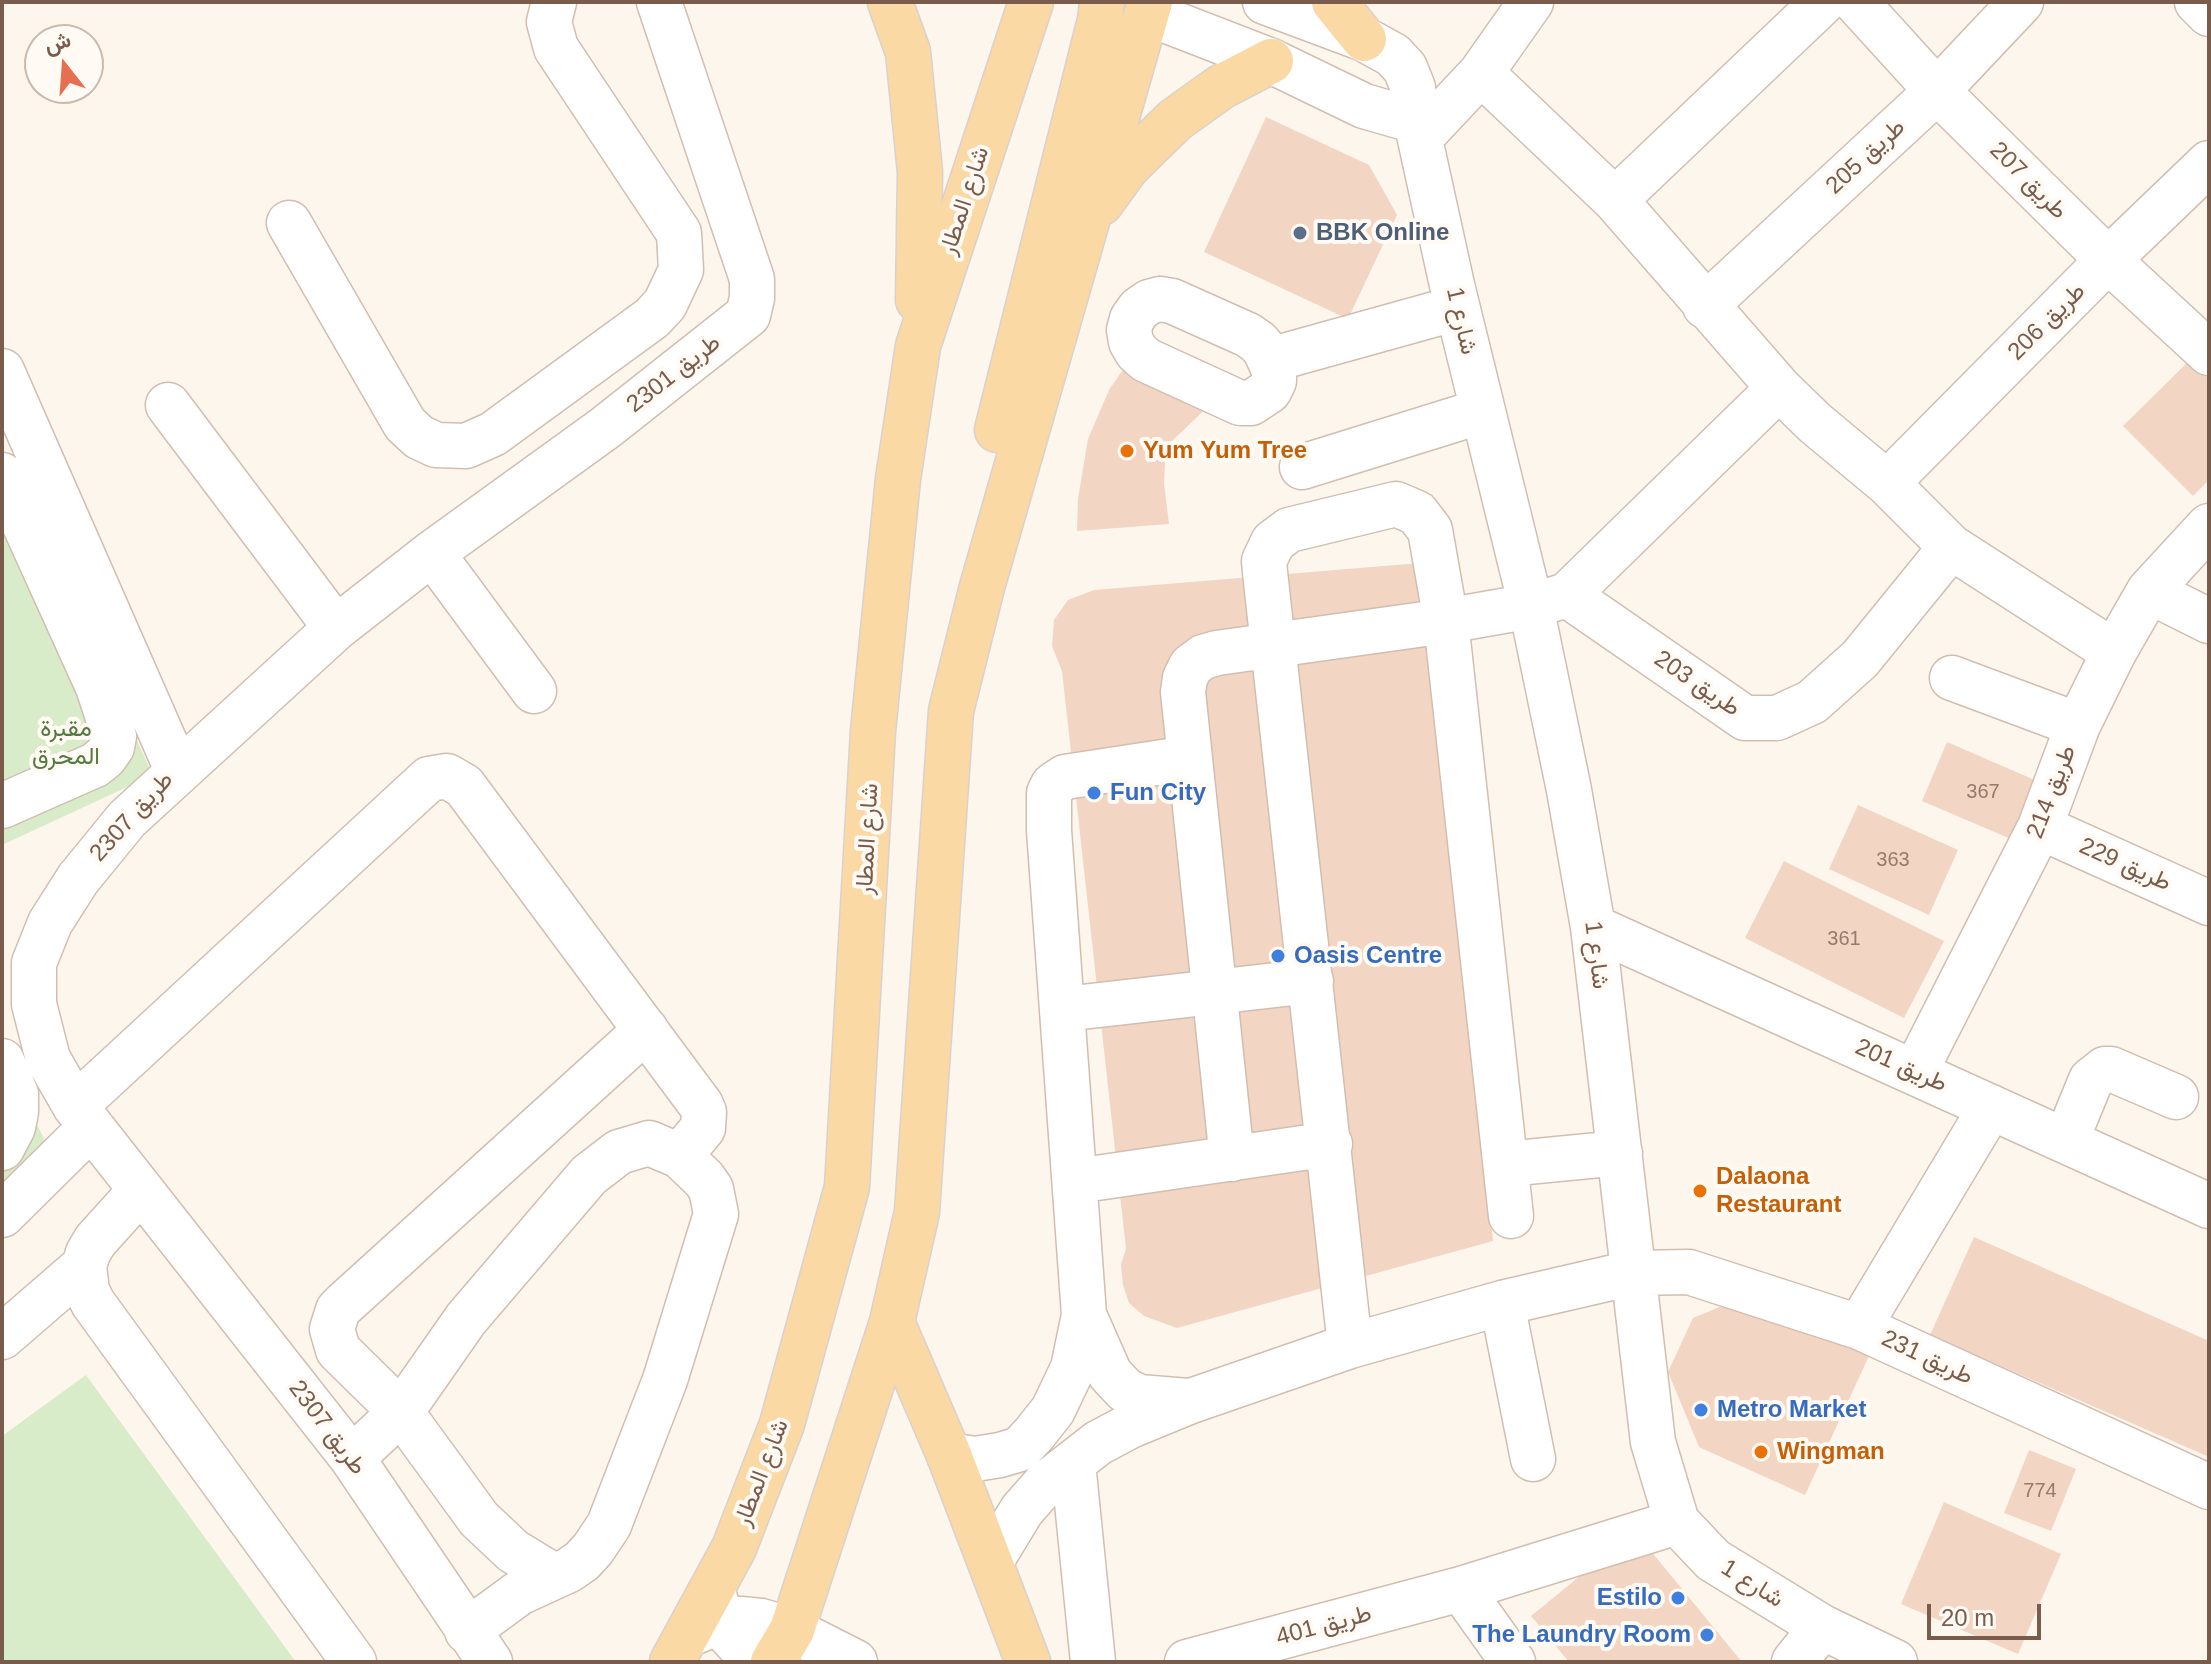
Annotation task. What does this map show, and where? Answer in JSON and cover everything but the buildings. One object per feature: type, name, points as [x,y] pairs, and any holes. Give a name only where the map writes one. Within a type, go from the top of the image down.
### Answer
[{"type":"main road","points":[[890,2],[908,52],[920,172],[918,346]]},
{"type":"main road","name":"شارع المطار","points":[[699,1626],[734,1548],[782,1424],[847,1187],[873,731],[898,479],[918,346],[1031,2]]},
{"type":"main road","points":[[1005,508],[991,480],[992,450],[1102,2]]},
{"type":"main road","points":[[1334,2],[1364,39]]},
{"type":"main road","points":[[776,1651],[892,1322],[917,1212],[951,711],[982,587],[1088,221],[1139,6]]},
{"type":"main road","points":[[1088,221],[1127,167],[1175,120],[1221,87],[1271,61]]},
{"type":"main road","points":[[892,1322],[949,1455],[1028,1662]]},
{"type":"street","points":[[289,223],[405,424],[419,437],[436,445],[466,446],[493,434],[652,318],[665,304],[681,270],[679,233],[556,48],[549,22],[554,2]]},
{"type":"street","name":"طريق 2301","points":[[178,772],[336,628],[432,553],[605,428],[748,315],[752,279],[659,2]]},
{"type":"street","name":"شارع 1","points":[[1265,2],[1364,39],[1393,55],[1405,68],[1413,88],[1418,129],[1482,411],[1549,600],[1569,790],[1593,927],[1653,1442],[1677,1522],[1713,1560],[1822,1627],[1895,1662]]},
{"type":"street","points":[[1139,6],[1271,61],[1418,129],[1481,73],[1531,2]]},
{"type":"street","points":[[1615,200],[1823,2]]},
{"type":"street","name":"طريق 207","points":[[1856,2],[1937,91],[2108,260],[2209,353]]},
{"type":"street","name":"طريق 205","points":[[1705,306],[1937,91],[2021,2]]},
{"type":"street","points":[[2197,2],[2209,14]]},
{"type":"street","points":[[1481,73],[1615,200],[1705,306],[1815,423],[1887,483],[1951,547],[2114,652]]},
{"type":"street","name":"طريق 206","points":[[1887,483],[2209,163]]},
{"type":"street","points":[[1270,360],[1457,308]]},
{"type":"street","name":"طريق 2307","points":[[2,371],[178,772],[127,819],[78,879],[50,923],[34,963],[34,1004],[48,1059],[83,1117],[352,1458],[479,1647]]},
{"type":"street","points":[[1232,1159],[1183,692],[1191,666],[1203,657],[1217,653],[1446,621],[1549,600],[1779,388]]},
{"type":"street","points":[[168,405],[336,628]]},
{"type":"street","points":[[1302,467],[1482,411]]},
{"type":"street","points":[[2,475],[98,687],[114,736],[112,747],[95,765],[2,806]]},
{"type":"street","points":[[1350,1346],[1264,561],[1273,542],[1289,530],[1396,504],[1417,513],[1430,530],[1446,621],[1511,1216]]},
{"type":"street","name":"طريق 214","points":[[1915,1072],[2040,827],[2078,725],[2114,652],[2149,591],[2209,526]]},
{"type":"street","name":"طريق 203","points":[[1549,600],[1745,718],[1777,718],[1812,702],[1860,659],[1951,547]]},
{"type":"street","points":[[432,553],[534,691]]},
{"type":"street","points":[[2149,591],[2209,621]]},
{"type":"street","points":[[1952,678],[2078,725]]},
{"type":"street","points":[[949,1455],[975,1459],[1020,1449],[1053,1410],[1073,1368],[1084,1315],[1049,830],[1049,793],[1053,785],[1065,777],[1189,758]]},
{"type":"street","points":[[2,1215],[83,1117],[429,779],[438,776],[447,776],[464,786],[704,1112],[703,1128],[680,1156]]},
{"type":"street","name":"طريق 229","points":[[2040,827],[2209,903]]},
{"type":"street","name":"طريق 201","points":[[1593,927],[2209,1206]]},
{"type":"street","points":[[1064,1009],[1311,981]]},
{"type":"street","points":[[554,1576],[513,1551],[479,1519],[401,1412],[338,1350],[332,1329],[338,1310],[646,1030]]},
{"type":"street","points":[[2,1061],[16,1094],[16,1112],[13,1127],[2,1148]]},
{"type":"street","points":[[2066,1141],[2091,1080],[2105,1069],[2176,1097]]},
{"type":"street","points":[[1859,1327],[1991,1107]]},
{"type":"street","points":[[352,1458],[401,1412],[466,1319],[589,1175],[619,1152],[637,1144],[649,1143],[680,1156],[696,1169],[711,1189],[716,1214],[665,1380],[609,1525],[582,1561],[519,1593],[479,1647]]},
{"type":"street","points":[[1076,1181],[1330,1144]]},
{"type":"street","points":[[1506,1164],[1620,1153]]},
{"type":"street","points":[[2,1337],[84,1266],[95,1241],[141,1190]]},
{"type":"street","points":[[84,1266],[87,1291],[93,1303],[354,1662]]},
{"type":"street","name":"طريق 231","points":[[991,1561],[1022,1510],[1044,1485],[1098,1443],[1191,1401],[1350,1346],[1502,1303],[1632,1273],[1689,1272],[1859,1327],[2209,1487]]},
{"type":"street","points":[[1502,1303],[1533,1459]]},
{"type":"street","points":[[1084,1315],[1110,1374],[1125,1390],[1139,1397],[1191,1401]]},
{"type":"street","points":[[1073,1463],[1093,1662]]},
{"type":"street","name":"طريق 401","points":[[1187,1662],[1461,1589],[1677,1522]]},
{"type":"street","points":[[1461,1589],[1513,1662]]},
{"type":"street","points":[[699,1626],[741,1619],[776,1651],[855,1662]]},
{"type":"street","points":[[1794,1662],[1822,1627]]},
{"type":"green space","name":"مقبرة المحرق","points":[[2,454],[153,775],[2,845]]},
{"type":"green space","points":[[2,1058],[46,1142],[2,1185]]},
{"type":"green space","points":[[86,1375],[296,1662],[2,1662],[2,1436]]},
{"type":"place","name":"BBK Online","points":[[1300,233]]},
{"type":"place","name":"Yum Yum Tree","points":[[1127,451]]},
{"type":"place","name":"Fun City","points":[[1094,793]]},
{"type":"place","name":"Oasis Centre","points":[[1278,956]]},
{"type":"place","name":"Dalaona Restaurant","points":[[1700,1191]]},
{"type":"place","name":"Metro Market","points":[[1701,1410]]},
{"type":"place","name":"Wingman","points":[[1761,1452]]},
{"type":"place","name":"Estilo","points":[[1678,1598]]},
{"type":"place","name":"The Laundry Room","points":[[1707,1635]]}]
